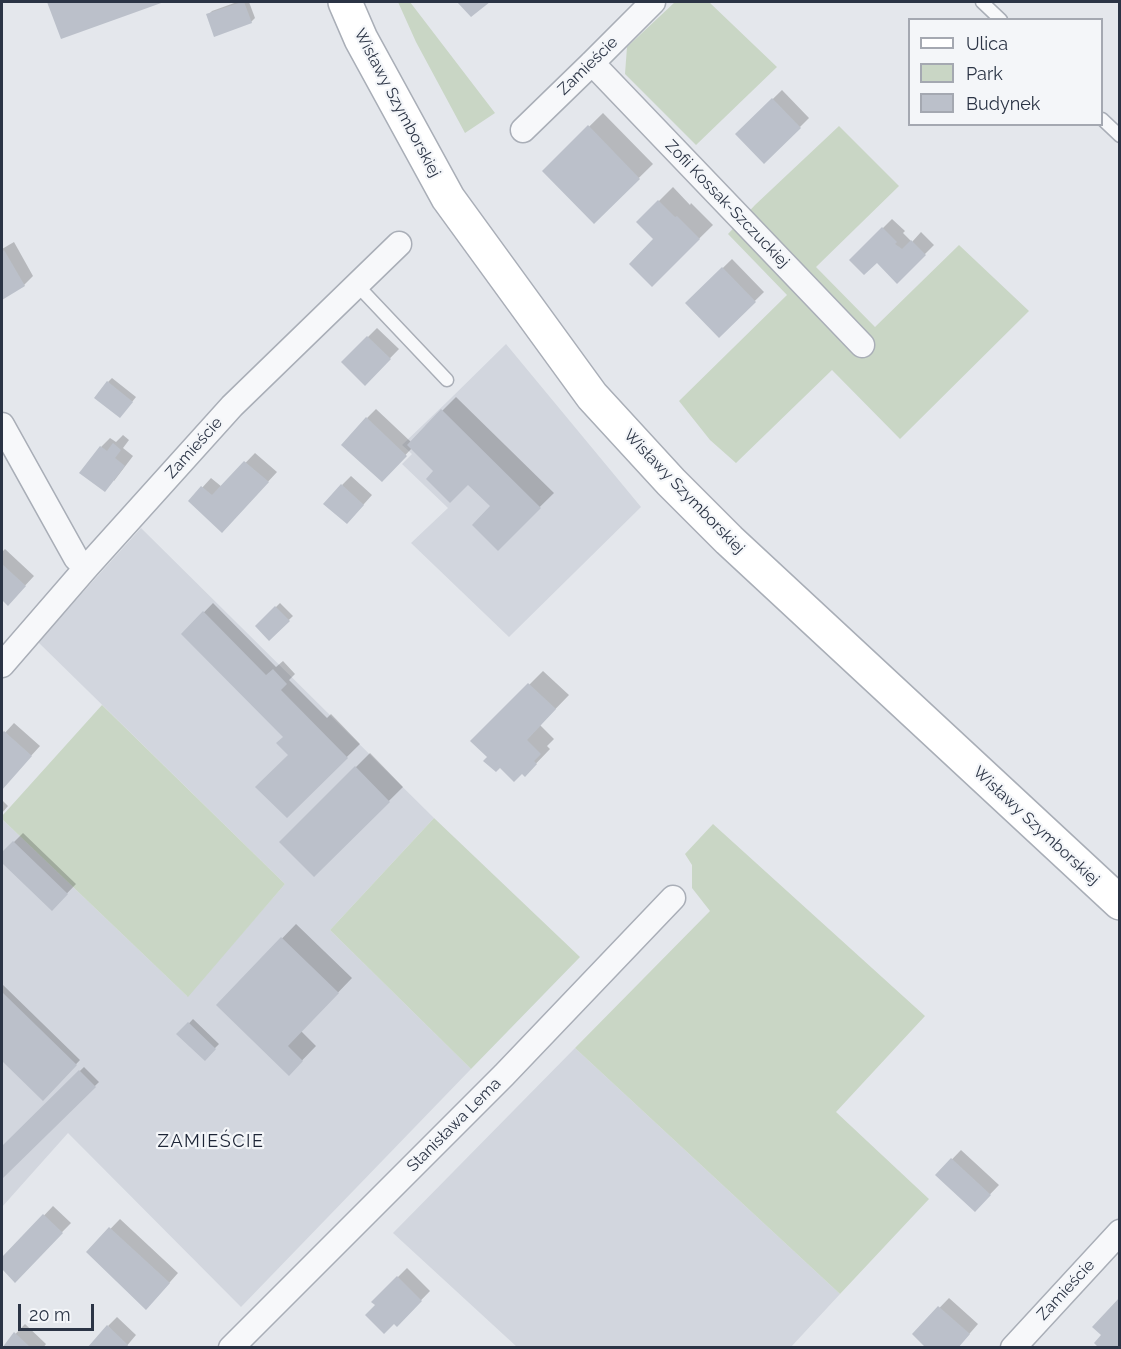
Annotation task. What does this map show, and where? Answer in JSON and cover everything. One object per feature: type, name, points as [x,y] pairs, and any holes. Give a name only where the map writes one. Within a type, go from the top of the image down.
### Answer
[{"type":"main road","name":"Wisławy Szymborskiej","points":[[345,2],[361,39],[448,198],[592,396],[671,483],[729,540],[1119,903]]},
{"type":"street","name":"Zamieście","points":[[523,130],[653,2]]},
{"type":"street","name":"Zofii Kossak-Szczuckiej","points":[[592,63],[862,345]]},
{"type":"street","name":"Zamieście","points":[[2,665],[232,406],[399,244]]},
{"type":"street","points":[[2,425],[75,558],[86,568]]},
{"type":"street","name":"Stanisława Lema","points":[[231,1347],[504,1075],[673,898]]},
{"type":"street","name":"Zamieście","points":[[1013,1347],[1119,1232]]},
{"type":"lane","points":[[982,2],[999,18]]},
{"type":"lane","points":[[1103,121],[1119,136]]},
{"type":"lane","points":[[357,285],[447,380]]},
{"type":"shaded area","points":[[506,344],[641,507],[509,637],[411,543],[448,508],[402,464],[412,454],[402,445]]},
{"type":"shaded area","points":[[141,528],[434,818],[330,930],[471,1069],[241,1307],[68,1133],[2,1207],[2,819],[187,996],[285,884],[38,642]]},
{"type":"shaded area","points":[[575,1048],[840,1294],[791,1347],[517,1347],[393,1233]]},
{"type":"green space","points":[[398,2],[410,2],[495,113],[465,133],[416,42]]},
{"type":"green space","points":[[675,2],[709,2],[777,67],[696,145],[625,74],[627,47]]},
{"type":"green space","points":[[839,126],[899,186],[816,267],[875,327],[959,245],[1029,311],[900,439],[832,370],[736,463],[710,440],[679,401],[787,295],[728,234],[755,205]]},
{"type":"green space","points":[[102,705],[285,884],[188,997],[2,819],[2,816]]},
{"type":"green space","points":[[434,818],[580,957],[471,1069],[330,930]]},
{"type":"green space","points":[[713,824],[925,1016],[836,1112],[929,1199],[840,1294],[575,1048],[710,911],[692,888],[692,865],[685,854]]},
{"type":"building","points":[[47,2],[164,2],[61,39]]},
{"type":"building","points":[[244,2],[252,23],[214,37],[206,14]]},
{"type":"building","points":[[457,2],[490,2],[471,17]]},
{"type":"building","points":[[772,98],[801,128],[764,164],[735,134]]},
{"type":"building","points":[[588,125],[640,179],[594,224],[542,171]]},
{"type":"building","points":[[658,200],[700,239],[652,287],[629,264],[653,239],[636,222]]},
{"type":"building","points":[[882,227],[897,242],[895,244],[902,249],[911,240],[926,255],[897,284],[877,263],[864,275],[849,260]]},
{"type":"building","points":[[4,250],[25,286],[2,300],[2,252]]},
{"type":"building","points":[[722,267],[756,302],[719,338],[685,303]]},
{"type":"building","points":[[367,336],[391,359],[365,386],[341,362]]},
{"type":"building","points":[[107,381],[133,402],[120,418],[94,398]]},
{"type":"building","points":[[441,409],[541,508],[498,551],[472,525],[490,506],[468,485],[450,503],[426,479],[433,471],[407,445]]},
{"type":"building","points":[[366,417],[407,456],[382,482],[341,445]]},
{"type":"building","points":[[113,443],[121,450],[115,458],[125,466],[105,492],[79,473],[100,446],[107,451]]},
{"type":"building","points":[[244,461],[269,482],[222,533],[188,501],[201,486],[212,495]]},
{"type":"building","points":[[341,484],[364,505],[347,524],[323,504]]},
{"type":"building","points":[[2,564],[26,586],[8,606],[2,600]]},
{"type":"building","points":[[275,606],[290,621],[269,641],[255,626]]},
{"type":"building","points":[[203,611],[266,675],[273,669],[287,684],[281,690],[348,758],[287,818],[255,787],[288,755],[276,743],[283,737],[181,634]]},
{"type":"building","points":[[528,683],[556,709],[527,740],[541,754],[534,761],[537,764],[525,777],[522,774],[514,782],[500,768],[496,772],[483,761],[487,757],[470,741]]},
{"type":"building","points":[[4,731],[32,756],[2,790],[2,733]]},
{"type":"building","points":[[355,766],[390,802],[314,877],[279,842]]},
{"type":"building","points":[[13,841],[68,894],[52,911],[2,863],[2,852]]},
{"type":"building","points":[[281,937],[339,993],[288,1046],[303,1061],[289,1076],[216,1005]]},
{"type":"building","points":[[2,992],[77,1065],[43,1101],[2,1061]]},
{"type":"building","points":[[188,1022],[216,1049],[205,1061],[176,1034]]},
{"type":"building","points":[[79,1070],[96,1087],[2,1179],[2,1146]]},
{"type":"building","points":[[951,1158],[991,1195],[975,1212],[935,1175]]},
{"type":"building","points":[[43,1214],[63,1233],[15,1283],[2,1269],[2,1257]]},
{"type":"building","points":[[109,1227],[170,1283],[146,1310],[86,1252]]},
{"type":"building","points":[[397,1276],[422,1301],[397,1327],[394,1324],[384,1334],[365,1315],[375,1305],[371,1302]]},
{"type":"building","points":[[1120,1297],[1120,1348],[1099,1348],[1094,1343],[1101,1335],[1092,1327]]},
{"type":"building","points":[[938,1306],[970,1334],[958,1348],[926,1348],[912,1334]]},
{"type":"building","points":[[107,1325],[128,1345],[126,1348],[87,1348]]},
{"type":"building","points":[[14,1332],[31,1348],[2,1348]]},
{"type":"district","name":"ZAMIEŚCIE","points":[[211,1142]]}]
